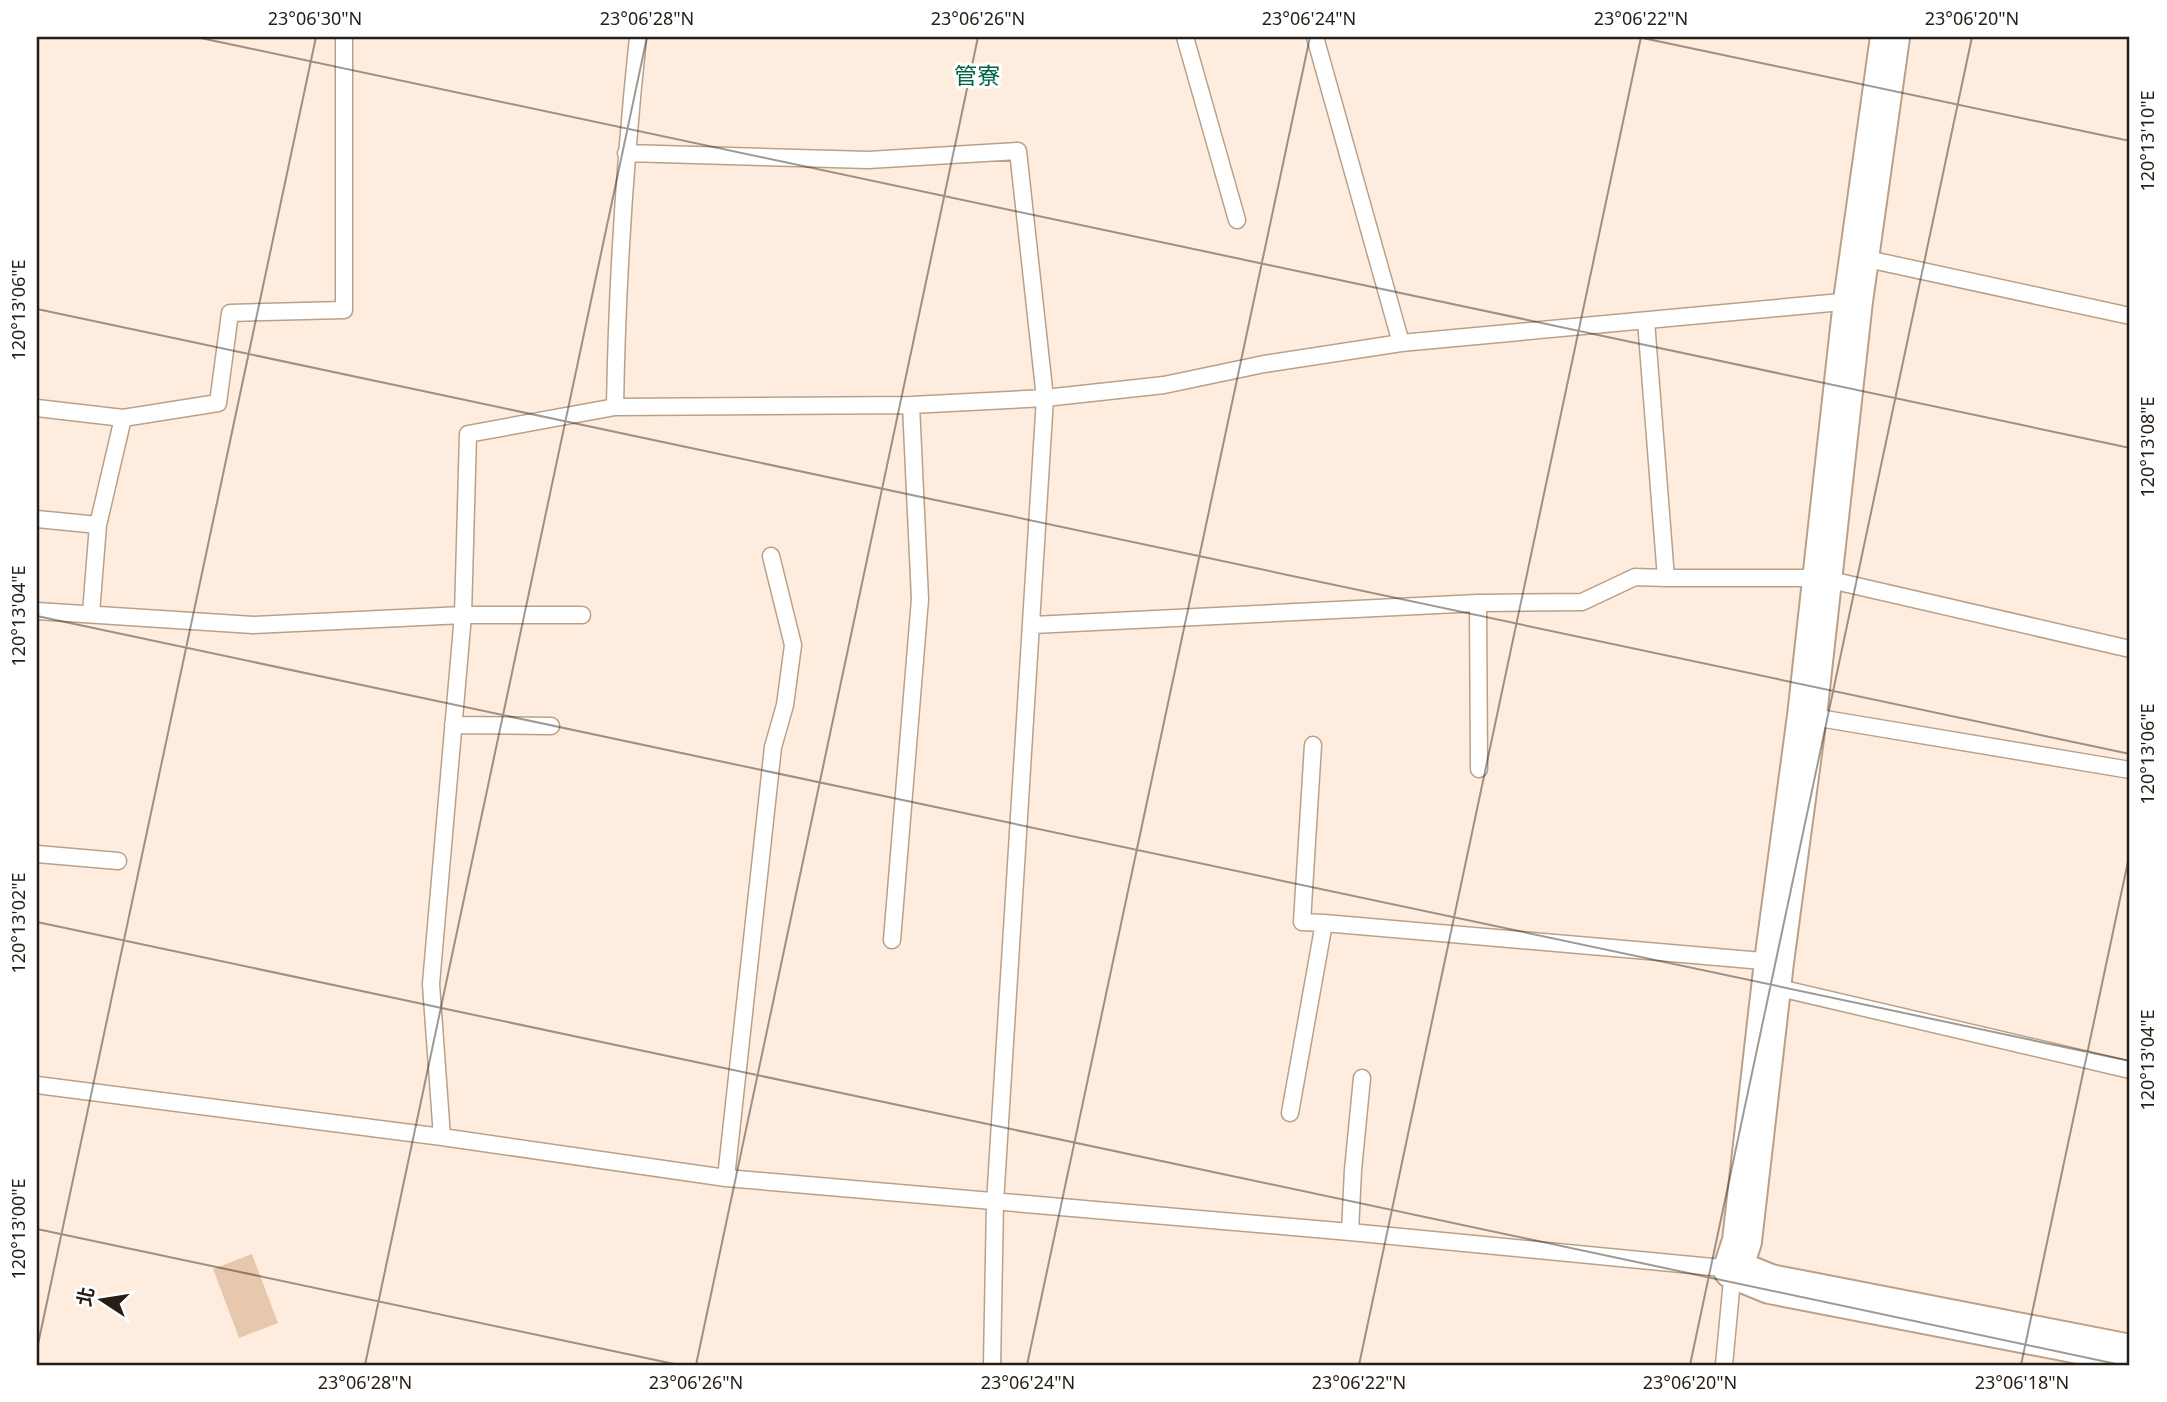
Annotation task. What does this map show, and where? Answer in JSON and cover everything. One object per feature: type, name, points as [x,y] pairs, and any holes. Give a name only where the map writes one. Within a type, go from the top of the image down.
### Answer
[{"type":"street","points":[[1890,37],[1858,257],[1807,716],[1742,1241],[1733,1269],[1770,1284],[2130,1354]]},
{"type":"lane","points":[[37,408],[123,418],[218,403],[230,313],[344,310],[344,37]]},
{"type":"lane","points":[[615,407],[626,153],[638,37]]},
{"type":"lane","points":[[1185,37],[1237,220]]},
{"type":"lane","points":[[1315,37],[1401,343]]},
{"type":"lane","points":[[626,153],[868,160],[1017,150],[1045,398],[995,1203],[992,1365]]},
{"type":"lane","points":[[1858,257],[2130,316]]},
{"type":"lane","points":[[442,1137],[431,984],[463,615],[468,434],[615,407],[911,405],[1045,398],[1164,385],[1265,364],[1401,343],[1853,301]]},
{"type":"lane","points":[[1646,321],[1666,578]]},
{"type":"lane","points":[[892,940],[920,599],[911,405]]},
{"type":"lane","points":[[92,613],[98,525],[123,418]]},
{"type":"lane","points":[[37,519],[98,525]]},
{"type":"lane","points":[[726,1178],[773,747],[785,705],[793,645],[772,556]]},
{"type":"lane","points":[[1033,625],[1478,603],[1582,601],[1636,576],[1822,578],[2130,649]]},
{"type":"lane","points":[[1478,603],[1479,769]]},
{"type":"lane","points":[[37,611],[253,625],[463,615],[582,615]]},
{"type":"lane","points":[[1807,716],[2130,770]]},
{"type":"lane","points":[[453,725],[551,726]]},
{"type":"lane","points":[[1313,745],[1302,922],[1773,974],[2130,1070]]},
{"type":"lane","points":[[37,853],[118,861]]},
{"type":"lane","points":[[1290,1113],[1324,923]]},
{"type":"lane","points":[[1350,1232],[1362,1078]]},
{"type":"lane","points":[[37,1085],[442,1137],[726,1178],[1350,1232],[1733,1269],[1724,1365]]},
{"type":"building","points":[[252,1254],[278,1323],[239,1338],[213,1269]]},
{"type":"district","name":"管寮","points":[[977,75]]}]
